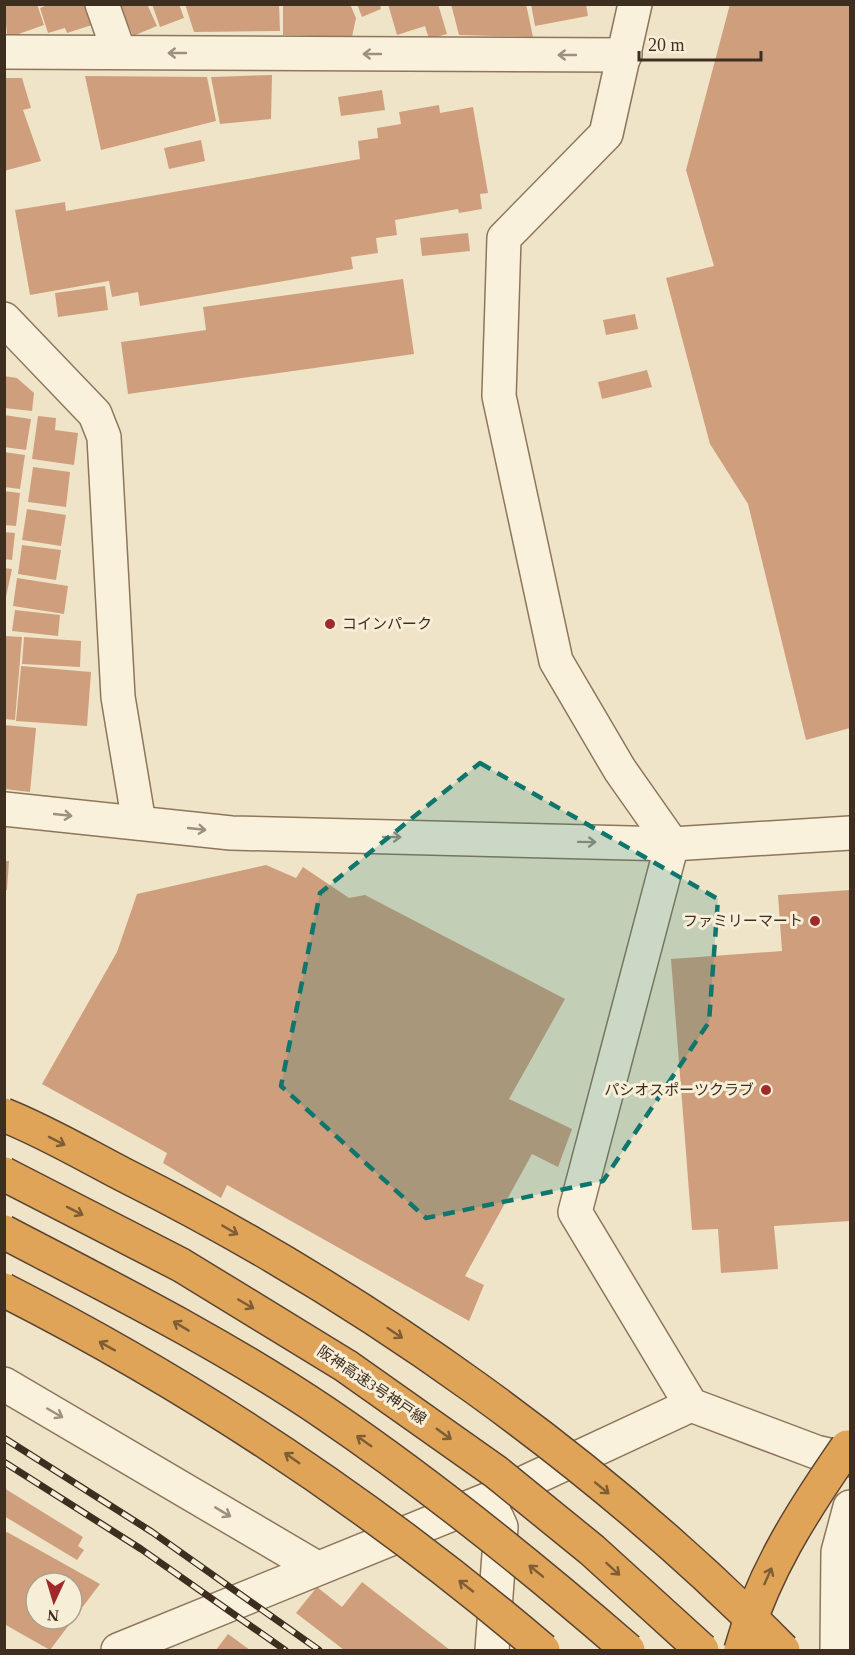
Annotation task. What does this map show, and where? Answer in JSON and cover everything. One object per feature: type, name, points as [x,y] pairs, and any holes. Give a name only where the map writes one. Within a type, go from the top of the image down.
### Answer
[{"type":"highway","points":[[4,1115],[204,1215],[362,1310],[514,1418],[616,1499],[750,1617],[783,1650]]},
{"type":"highway","name":"阪神高速3号神戸線","points":[[4,1174],[181,1265],[346,1366],[496,1472],[592,1550],[702,1650]]},
{"type":"highway","points":[[4,1232],[157,1311],[322,1412],[458,1509],[555,1586],[628,1650]]},
{"type":"highway","points":[[4,1290],[133,1361],[282,1452],[422,1552],[543,1650]]},
{"type":"highway","points":[[741,1650],[759,1595],[773,1564],[801,1514],[849,1453]]},
{"type":"street","points":[[102,4],[119,52]]},
{"type":"street","points":[[635,4],[606,134],[504,238],[499,396],[556,661],[620,770],[672,844],[575,1212],[691,1405],[816,1452],[849,1453]]},
{"type":"street","points":[[4,52],[625,55]]},
{"type":"street","points":[[4,319],[95,414],[104,437],[118,697],[139,823]]},
{"type":"street","points":[[4,809],[231,833],[672,844],[850,833]]},
{"type":"street","points":[[4,1384],[316,1568]]},
{"type":"street","points":[[140,1647],[316,1568],[489,1499],[691,1405]]},
{"type":"street","points":[[489,1499],[501,1527],[492,1650]]},
{"type":"street","points":[[837,1650],[838,1552],[850,1507]]},
{"type":"highlighted area","points":[[480,763],[718,899],[709,1022],[603,1181],[426,1218],[281,1086],[320,893]]},
{"type":"building","points":[[4,4],[37,4],[44,25],[13,36],[7,34]]},
{"type":"building","points":[[50,4],[85,4],[92,25],[67,33],[65,28],[48,33],[40,8]]},
{"type":"building","points":[[119,4],[147,4],[157,26],[133,36]]},
{"type":"building","points":[[152,4],[179,4],[184,18],[160,27]]},
{"type":"building","points":[[185,4],[279,4],[280,31],[194,32]]},
{"type":"building","points":[[283,4],[350,4],[356,18],[352,37],[283,35]]},
{"type":"building","points":[[357,4],[380,4],[381,9],[362,17]]},
{"type":"building","points":[[388,4],[438,4],[447,34],[429,39],[425,26],[397,35]]},
{"type":"building","points":[[451,4],[526,4],[533,37],[459,35]]},
{"type":"building","points":[[531,4],[586,4],[588,16],[535,26]]},
{"type":"building","points":[[730,4],[850,4],[850,728],[806,740],[748,504],[710,444],[666,278],[714,266],[686,170]]},
{"type":"building","points":[[272,75],[271,119],[220,124],[211,77]]},
{"type":"building","points":[[85,76],[207,77],[216,121],[101,150]]},
{"type":"building","points":[[4,78],[22,78],[31,108],[23,110],[41,161],[4,171]]},
{"type":"building","points":[[382,90],[385,110],[341,116],[338,97]]},
{"type":"building","points":[[439,105],[440,113],[473,107],[488,193],[480,194],[482,209],[459,213],[458,209],[395,220],[397,235],[376,238],[378,253],[351,257],[353,269],[140,306],[138,292],[112,297],[109,281],[30,295],[15,210],[65,202],[66,211],[360,159],[358,141],[378,138],[377,128],[401,124],[399,112]]},
{"type":"building","points":[[201,140],[205,161],[169,169],[164,148]]},
{"type":"building","points":[[468,233],[470,251],[422,256],[420,238]]},
{"type":"building","points":[[403,279],[414,354],[128,394],[121,342],[206,330],[203,307]]},
{"type":"building","points":[[105,286],[108,310],[58,317],[55,293]]},
{"type":"building","points":[[635,314],[638,329],[606,335],[603,320]]},
{"type":"building","points":[[647,370],[652,387],[602,399],[598,382]]},
{"type":"building","points":[[4,376],[17,378],[34,393],[32,411],[4,408]]},
{"type":"building","points":[[4,415],[31,419],[26,450],[4,447]]},
{"type":"building","points":[[38,416],[56,418],[55,430],[78,433],[74,465],[32,459]]},
{"type":"building","points":[[4,452],[25,455],[20,489],[4,487]]},
{"type":"building","points":[[33,467],[70,472],[66,507],[28,502]]},
{"type":"building","points":[[4,491],[20,493],[16,526],[4,525]]},
{"type":"building","points":[[27,509],[66,515],[61,546],[22,540]]},
{"type":"building","points":[[4,532],[15,533],[12,560],[4,559]]},
{"type":"building","points":[[22,545],[61,550],[56,580],[18,574]]},
{"type":"building","points":[[4,568],[12,569],[6,597],[4,597]]},
{"type":"building","points":[[17,578],[68,586],[64,614],[13,606]]},
{"type":"building","points":[[15,610],[60,615],[58,636],[12,631]]},
{"type":"building","points":[[5,636],[22,637],[15,720],[5,719]]},
{"type":"building","points":[[24,637],[81,641],[80,667],[22,664]]},
{"type":"building","points":[[21,666],[91,672],[87,726],[16,721]]},
{"type":"building","points":[[4,725],[36,728],[30,792],[4,789]]},
{"type":"building","points":[[4,861],[9,861],[7,890],[4,890]]},
{"type":"building","points":[[266,865],[296,878],[303,867],[349,898],[365,895],[565,999],[509,1099],[572,1129],[558,1167],[532,1154],[465,1276],[484,1285],[469,1321],[227,1185],[221,1198],[163,1163],[167,1153],[42,1084],[117,952],[137,894]]},
{"type":"building","name":"パシオスポーツクラブ","points":[[850,890],[850,1221],[774,1226],[778,1269],[721,1273],[718,1229],[692,1230],[671,959],[782,951],[778,895]]},
{"type":"building","points":[[4,1488],[83,1537],[78,1546],[84,1550],[77,1560],[4,1516]]},
{"type":"building","points":[[7,1532],[77,1571],[24,1571],[24,1631],[64,1631],[50,1650],[4,1624],[4,1534]]},
{"type":"building","points":[[84,1575],[100,1584],[84,1605]]},
{"type":"building","points":[[362,1582],[450,1650],[344,1650],[296,1613],[317,1587],[342,1607]]},
{"type":"building","points":[[228,1634],[250,1650],[216,1650]]},
{"type":"railway","points":[[4,1438],[152,1532],[319,1650]]},
{"type":"railway","points":[[4,1462],[141,1549],[285,1650]]},
{"type":"place","name":"コインパーク","points":[[330,624]]},
{"type":"place","name":"ファミリーマート","points":[[815,921]]},
{"type":"place","name":"パシオスポーツクラブ","points":[[766,1090]]}]
